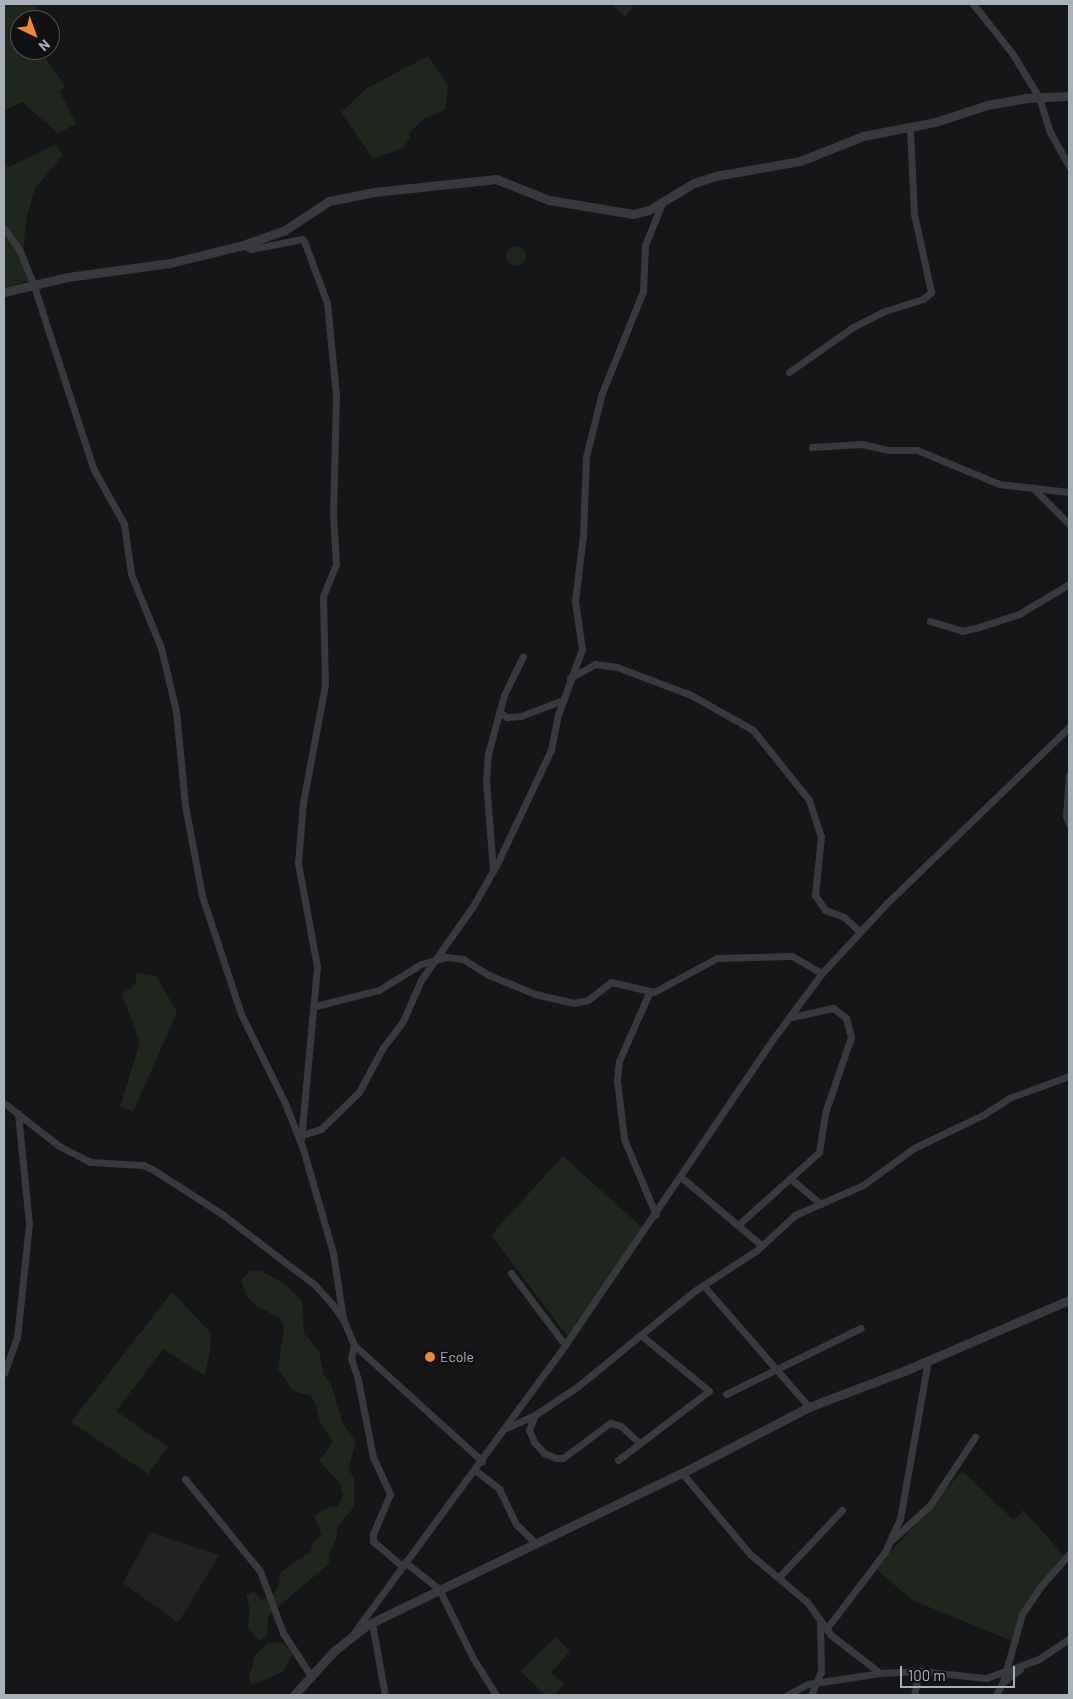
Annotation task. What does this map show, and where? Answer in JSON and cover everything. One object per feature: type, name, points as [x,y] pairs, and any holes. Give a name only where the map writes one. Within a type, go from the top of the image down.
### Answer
[{"type":"street","points":[[973,4],[1012,53],[1039,97],[1050,132],[1069,166]]},
{"type":"street","points":[[4,292],[68,277],[170,263],[241,246],[278,233],[324,204],[345,196],[486,178],[509,183],[549,200],[624,213],[643,212],[715,176],[800,161],[864,136],[910,128],[987,105],[1039,97],[1069,96]]},
{"type":"street","points":[[789,372],[853,327],[882,312],[923,299],[931,292],[914,214],[910,128]]},
{"type":"street","points":[[301,1138],[322,1129],[359,1092],[382,1049],[404,1021],[422,980],[473,906],[493,870],[551,750],[563,700],[582,649],[575,602],[583,535],[586,457],[602,393],[643,291],[645,245],[663,201]]},
{"type":"street","points":[[4,228],[20,251],[33,285],[93,468],[124,524],[130,574],[161,648],[176,711],[185,805],[202,896],[241,1014],[301,1138],[332,1253],[343,1319],[354,1345],[482,1461]]},
{"type":"street","points":[[241,246],[251,249],[303,240],[327,303],[336,394],[333,516],[336,564],[323,598],[325,685],[303,802],[298,863],[317,967],[316,1006],[301,1138]]},
{"type":"street","points":[[812,447],[862,444],[888,450],[917,450],[985,475],[994,482],[1035,489],[1069,492]]},
{"type":"street","points":[[1035,489],[1069,524]]},
{"type":"street","points":[[930,621],[962,631],[979,627],[1019,614],[1069,584]]},
{"type":"street","points":[[493,870],[486,780],[488,754],[499,712],[523,656]]},
{"type":"street","points":[[570,678],[595,664],[617,667],[691,695],[752,730],[809,800],[821,836],[815,895],[825,910],[844,917],[859,931]]},
{"type":"street","points":[[499,712],[507,717],[521,716],[563,700]]},
{"type":"street","points":[[294,1695],[310,1676],[351,1636],[403,1564],[482,1461],[656,1215],[788,1018],[822,973],[859,931],[1069,727]]},
{"type":"street","points":[[1069,775],[1066,816],[1069,824]]},
{"type":"street","points":[[316,1006],[380,990],[416,967],[435,960],[456,956],[511,984],[574,1003],[588,1000],[611,982],[648,993],[664,988],[717,958],[792,956],[822,973]]},
{"type":"street","points":[[648,993],[620,1061],[617,1080],[624,1140],[656,1215]]},
{"type":"street","points":[[738,1225],[755,1207],[792,1179],[819,1152],[825,1112],[842,1072],[852,1031],[846,1018],[833,1008],[788,1018]]},
{"type":"street","points":[[506,1428],[535,1415],[577,1387],[703,1285],[762,1246],[795,1215],[863,1185],[914,1148],[987,1114],[1009,1098],[1069,1076]]},
{"type":"street","points":[[4,1103],[59,1146],[90,1162],[143,1165],[152,1169],[222,1214],[315,1286],[343,1319]]},
{"type":"street","points":[[4,1373],[17,1338],[29,1224],[18,1114]]},
{"type":"street","points":[[681,1176],[762,1246]]},
{"type":"street","points":[[792,1179],[821,1204]]},
{"type":"street","points":[[511,1273],[565,1345]]},
{"type":"street","points":[[703,1285],[778,1368],[810,1407]]},
{"type":"street","points":[[351,1636],[372,1622],[682,1474],[810,1407],[928,1361],[1069,1300]]},
{"type":"street","points":[[726,1394],[861,1328]]},
{"type":"street","points":[[618,1460],[638,1442],[696,1404],[709,1391],[642,1336]]},
{"type":"street","points":[[354,1345],[351,1358],[358,1380],[371,1449],[390,1494],[372,1534],[373,1541],[439,1589],[473,1658],[496,1695]]},
{"type":"street","points":[[891,1540],[905,1502],[928,1361]]},
{"type":"street","points":[[535,1415],[529,1430],[534,1442],[544,1453],[556,1458],[563,1458],[610,1423],[622,1426],[638,1442]]},
{"type":"street","points":[[826,1628],[891,1540],[930,1504],[975,1437]]},
{"type":"street","points":[[475,1470],[499,1488],[516,1524],[535,1543]]},
{"type":"street","points":[[682,1474],[728,1530],[807,1602],[826,1628],[880,1673]]},
{"type":"street","points":[[186,1479],[260,1571],[283,1633],[310,1676]]},
{"type":"street","points":[[779,1577],[842,1510]]},
{"type":"street","points":[[996,1695],[1003,1682],[1004,1670],[1028,1604],[1069,1554]]},
{"type":"street","points":[[811,1695],[817,1682],[822,1655],[820,1619]]},
{"type":"street","points":[[372,1622],[385,1695]]},
{"type":"street","points":[[1003,1682],[1023,1667],[1048,1655],[1069,1639]]},
{"type":"street","points":[[787,1695],[796,1689],[817,1682],[858,1679],[880,1673],[919,1671],[981,1678],[1004,1670],[1023,1667]]},
{"type":"street","points":[[914,1695],[919,1671]]},
{"type":"shaded area","points":[[4,4],[36,4],[36,10],[10,10],[10,60],[47,60],[65,86],[60,92],[76,124],[58,133],[22,102],[4,111]]},
{"type":"shaded area","points":[[612,4],[635,4],[625,17]]},
{"type":"shaded area","points":[[428,56],[448,85],[445,110],[425,118],[409,133],[410,138],[403,148],[373,159],[341,112],[367,88]]},
{"type":"shaded area","points":[[56,144],[63,155],[35,188],[27,216],[22,258],[29,281],[4,287],[4,162],[9,167]]},
{"type":"shaded area","points":[[512,246],[520,246],[526,252],[526,260],[520,266],[512,266],[506,260],[506,252]]},
{"type":"shaded area","points":[[135,973],[156,976],[177,1012],[133,1112],[120,1107],[140,1042],[122,994],[136,984]]},
{"type":"shaded area","points":[[563,1156],[645,1230],[570,1340],[491,1235]]},
{"type":"shaded area","points":[[250,1271],[261,1271],[285,1284],[302,1301],[304,1333],[319,1351],[324,1375],[331,1384],[343,1424],[356,1442],[348,1470],[354,1477],[354,1507],[338,1526],[336,1539],[329,1554],[329,1564],[268,1616],[267,1636],[259,1641],[248,1628],[250,1611],[246,1595],[254,1591],[261,1600],[271,1597],[279,1585],[280,1573],[311,1551],[313,1542],[322,1534],[314,1516],[330,1506],[338,1507],[343,1495],[339,1482],[319,1461],[333,1441],[320,1422],[315,1402],[311,1396],[293,1391],[278,1369],[284,1327],[279,1318],[254,1304],[246,1295],[241,1280]]},
{"type":"shaded area","points":[[172,1292],[211,1333],[210,1350],[205,1376],[163,1349],[116,1411],[168,1447],[148,1474],[71,1422]]},
{"type":"shaded area","points":[[962,1471],[1014,1520],[1023,1510],[1066,1558],[1027,1607],[1012,1641],[912,1600],[876,1569]]},
{"type":"shaded area","points":[[150,1532],[219,1555],[178,1623],[123,1583]]},
{"type":"shaded area","points":[[556,1637],[570,1651],[551,1673],[565,1684],[554,1695],[546,1695],[520,1671]]},
{"type":"shaded area","points":[[281,1642],[293,1653],[283,1672],[255,1684],[251,1683],[249,1678],[255,1655],[268,1643]]},
{"type":"place","name":"Ecole","points":[[430,1357]]}]
